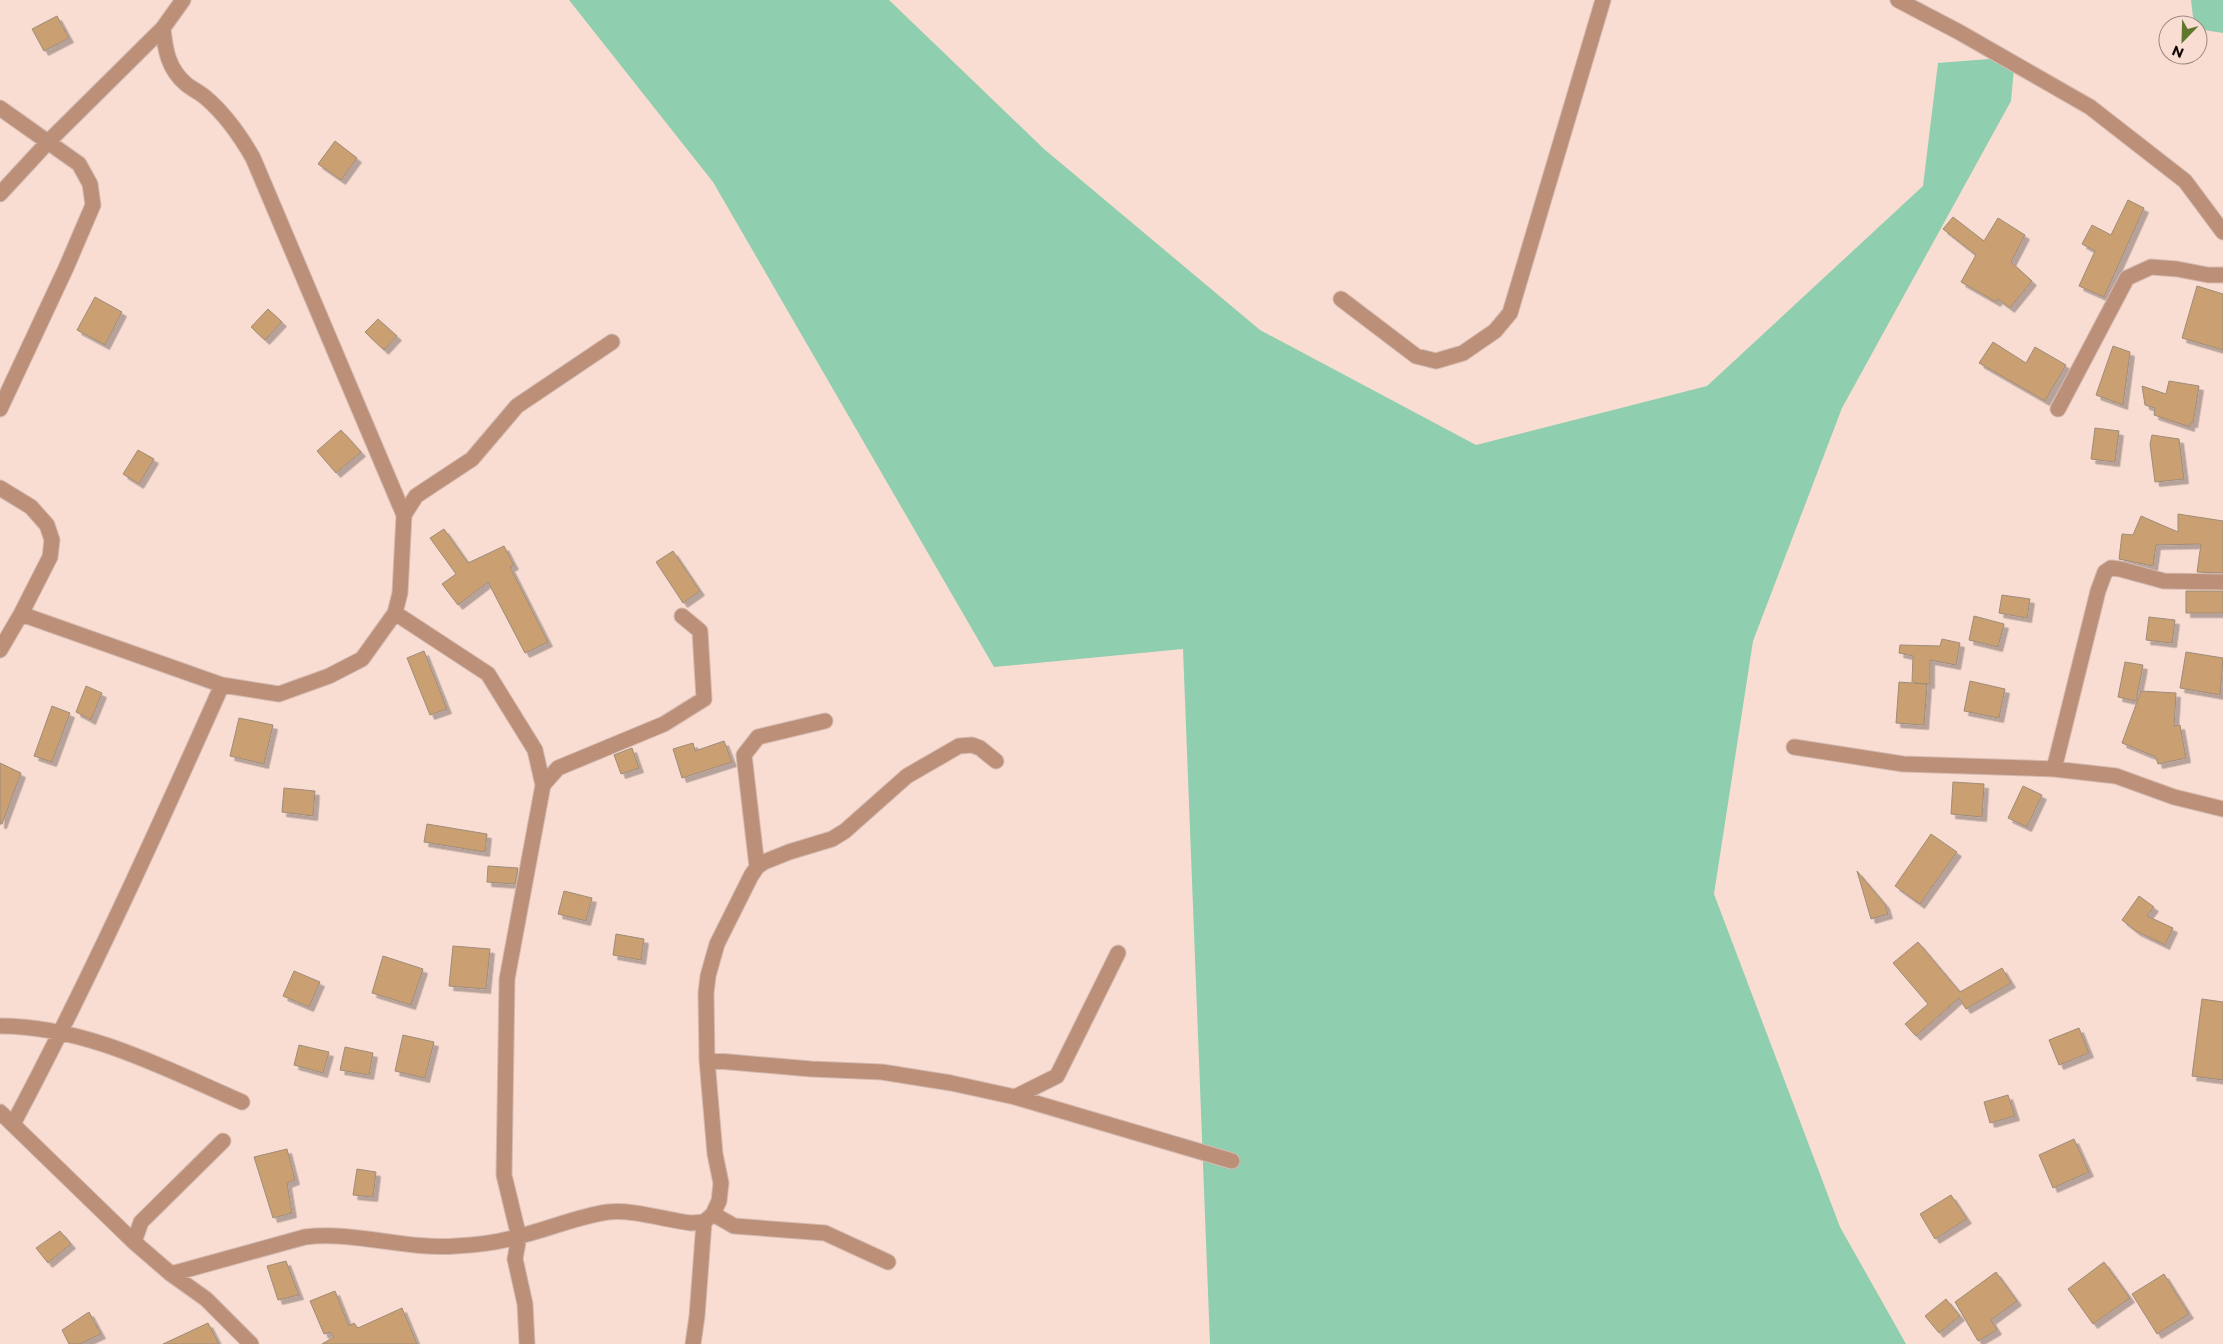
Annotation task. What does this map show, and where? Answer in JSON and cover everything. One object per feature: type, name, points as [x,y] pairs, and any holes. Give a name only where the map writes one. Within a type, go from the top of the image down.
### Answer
[{"type":"street","points":[[0,194],[48,142],[163,28],[183,0]]},
{"type":"street","points":[[1342,299],[1416,356],[1436,361],[1463,353],[1495,331],[1510,313],[1603,0]]},
{"type":"street","points":[[1898,0],[1959,32],[2090,107],[2185,180],[2223,232]]},
{"type":"street","points":[[22,614],[222,685],[279,694],[330,676],[362,659],[395,613],[400,593],[404,516],[253,158],[237,130],[205,97],[184,83],[171,65],[165,51],[163,28]]},
{"type":"street","points":[[0,108],[79,164],[90,184],[93,205],[66,268],[0,409]]},
{"type":"street","points":[[2058,410],[2127,278],[2151,268],[2178,269],[2208,275],[2223,275]]},
{"type":"street","points":[[404,516],[416,496],[472,459],[517,406],[612,342]]},
{"type":"street","points":[[0,488],[30,507],[47,525],[52,540],[50,557],[22,614],[0,650]]},
{"type":"street","points":[[2054,769],[2098,591],[2105,572],[2110,568],[2164,581],[2223,582]]},
{"type":"street","points":[[395,613],[488,674],[535,750],[543,786],[507,979],[504,1175],[519,1237],[515,1259],[525,1304],[527,1344]]},
{"type":"street","points":[[543,786],[558,768],[664,724],[704,699],[700,631],[682,616]]},
{"type":"street","points":[[13,1124],[61,1034],[128,894],[222,685]]},
{"type":"street","points":[[692,1344],[709,1218],[719,1201],[721,1183],[715,1154],[707,1060],[706,993],[708,976],[717,944],[757,867],[744,755],[758,737],[825,721]]},
{"type":"street","points":[[757,867],[789,852],[832,839],[845,831],[907,776],[959,746],[972,745],[980,748],[996,761]]},
{"type":"street","points":[[1794,748],[1902,764],[2054,769],[2116,776],[2174,797],[2223,809]]},
{"type":"street","points":[[1015,1097],[1057,1076],[1118,953]]},
{"type":"street","points":[[0,1026],[20,1026],[117,1048],[242,1102]]},
{"type":"street","points":[[707,1060],[812,1069],[882,1072],[951,1083],[1015,1097],[1232,1161]]},
{"type":"street","points":[[0,1112],[134,1242],[171,1274],[206,1299],[251,1344]]},
{"type":"street","points":[[134,1242],[142,1222],[223,1141]]},
{"type":"street","points":[[171,1274],[305,1237],[338,1235],[423,1247],[481,1244],[519,1237],[588,1216],[610,1212],[691,1223],[709,1218],[734,1226],[825,1233],[888,1262]]},
{"type":"green space","points":[[569,0],[889,0],[1044,149],[1260,330],[1476,445],[1707,386],[1923,186],[1938,63],[2015,57],[2011,101],[1842,408],[1753,641],[1714,894],[1840,1227],[1906,1344],[1210,1344],[1183,649],[994,667],[713,182]]},
{"type":"green space","points":[[2191,0],[2223,0],[2223,33],[2208,31],[2208,15],[2193,15]]},
{"type":"building","points":[[57,16],[69,38],[44,51],[32,29]]},
{"type":"building","points":[[335,141],[357,158],[341,180],[318,164]]},
{"type":"building","points":[[2128,200],[2144,208],[2104,297],[2079,286],[2095,251],[2082,244],[2092,225],[2111,235]]},
{"type":"building","points":[[1953,217],[1984,241],[1998,218],[2025,235],[2011,262],[2032,281],[2010,308],[1998,299],[1996,302],[1961,282],[1976,255],[1943,229]]},
{"type":"building","points":[[2197,286],[2223,294],[2223,350],[2182,338]]},
{"type":"building","points":[[95,297],[122,312],[105,345],[77,330]]},
{"type":"building","points":[[268,309],[282,322],[265,340],[251,327]]},
{"type":"building","points":[[378,319],[397,336],[384,350],[365,332]]},
{"type":"building","points":[[1993,342],[2026,363],[2035,347],[2066,365],[2045,401],[1979,363]]},
{"type":"building","points":[[2113,346],[2130,352],[2123,405],[2096,395]]},
{"type":"building","points":[[2169,381],[2199,386],[2193,423],[2190,423],[2190,427],[2154,415],[2155,408],[2145,405],[2142,386],[2166,394]]},
{"type":"building","points":[[2095,428],[2119,431],[2115,462],[2091,459]]},
{"type":"building","points":[[341,430],[361,452],[336,473],[317,451]]},
{"type":"building","points":[[2152,435],[2179,439],[2184,479],[2155,482],[2150,444]]},
{"type":"building","points":[[138,450],[154,459],[139,484],[123,474]]},
{"type":"building","points":[[2178,514],[2223,521],[2223,573],[2197,572],[2201,544],[2156,545],[2153,566],[2119,559],[2122,534],[2133,535],[2141,516],[2178,532]]},
{"type":"building","points":[[444,529],[468,563],[504,546],[514,565],[510,567],[548,642],[525,653],[488,582],[458,605],[442,584],[456,574],[430,538]]},
{"type":"building","points":[[673,551],[700,591],[683,603],[656,562]]},
{"type":"building","points":[[2186,591],[2223,591],[2223,613],[2186,613]]},
{"type":"building","points":[[2002,595],[2030,599],[2027,618],[1999,613]]},
{"type":"building","points":[[1974,616],[2004,624],[1998,647],[1969,640]]},
{"type":"building","points":[[2149,617],[2175,620],[2172,643],[2146,640]]},
{"type":"building","points":[[1942,639],[1960,643],[1956,665],[1930,660],[1930,684],[1914,683],[1927,684],[1924,725],[1896,723],[1899,682],[1912,683],[1913,656],[1899,653],[1900,645],[1940,646]]},
{"type":"building","points":[[424,651],[447,709],[430,715],[407,658]]},
{"type":"building","points":[[2186,652],[2223,658],[2220,695],[2180,688]]},
{"type":"building","points":[[2125,662],[2143,665],[2136,701],[2118,697]]},
{"type":"building","points":[[1970,681],[2005,689],[1999,718],[1964,711]]},
{"type":"building","points":[[86,686],[102,693],[91,720],[76,712]]},
{"type":"building","points":[[2141,691],[2176,693],[2174,726],[2180,725],[2186,758],[2158,764],[2156,757],[2122,743]]},
{"type":"building","points":[[52,706],[70,713],[52,762],[34,756]]},
{"type":"building","points":[[239,718],[273,725],[264,764],[230,756]]},
{"type":"building","points":[[724,741],[732,762],[682,778],[673,749],[693,743],[695,751]]},
{"type":"building","points":[[632,748],[639,768],[621,774],[614,755]]},
{"type":"building","points":[[0,763],[21,773],[2,824],[0,824]]},
{"type":"building","points":[[1953,782],[1984,784],[1982,817],[1951,814]]},
{"type":"building","points":[[2023,786],[2042,795],[2027,827],[2008,818]]},
{"type":"building","points":[[284,788],[315,791],[313,816],[282,812]]},
{"type":"building","points":[[427,824],[487,834],[485,852],[424,842]]},
{"type":"building","points":[[1931,834],[1957,852],[1920,904],[1895,886]]},
{"type":"building","points":[[488,866],[518,868],[515,884],[487,882]]},
{"type":"building","points":[[1857,871],[1885,904],[1888,914],[1871,919]]},
{"type":"building","points":[[564,891],[592,898],[586,921],[558,914]]},
{"type":"building","points":[[2139,896],[2154,907],[2147,916],[2173,928],[2165,945],[2136,931],[2122,920]]},
{"type":"building","points":[[616,934],[644,939],[641,960],[613,955]]},
{"type":"building","points":[[1918,942],[1960,992],[2002,968],[2011,983],[1966,1009],[1959,998],[1916,1036],[1905,1024],[1928,1004],[1893,963]]},
{"type":"building","points":[[453,946],[490,949],[486,989],[449,986]]},
{"type":"building","points":[[383,956],[423,969],[411,1005],[372,993]]},
{"type":"building","points":[[294,971],[320,982],[309,1007],[283,996]]},
{"type":"building","points":[[2202,999],[2223,1002],[2223,1080],[2192,1076]]},
{"type":"building","points":[[2079,1028],[2089,1053],[2059,1065],[2049,1040]]},
{"type":"building","points":[[403,1035],[434,1042],[425,1078],[395,1071]]},
{"type":"building","points":[[299,1045],[329,1052],[323,1073],[294,1065]]},
{"type":"building","points":[[345,1047],[373,1053],[369,1075],[340,1070]]},
{"type":"building","points":[[2008,1095],[2015,1116],[1990,1123],[1984,1102]]},
{"type":"building","points":[[2074,1139],[2089,1172],[2053,1188],[2039,1155]]},
{"type":"building","points":[[287,1149],[295,1180],[287,1183],[292,1213],[273,1218],[254,1157]]},
{"type":"building","points":[[357,1169],[376,1172],[373,1197],[353,1195]]},
{"type":"building","points":[[1951,1195],[1967,1219],[1935,1239],[1920,1214]]},
{"type":"building","points":[[60,1231],[71,1244],[48,1263],[36,1248]]},
{"type":"building","points":[[286,1261],[299,1295],[278,1300],[267,1266]]},
{"type":"building","points":[[2104,1262],[2130,1298],[2093,1324],[2068,1289]]},
{"type":"building","points":[[1996,1272],[2017,1301],[1991,1320],[1997,1330],[1978,1341],[1955,1302]]},
{"type":"building","points":[[2164,1274],[2189,1314],[2157,1334],[2132,1294]]},
{"type":"building","points":[[335,1291],[349,1326],[354,1323],[358,1328],[402,1308],[417,1344],[322,1344],[334,1337],[330,1332],[324,1334],[310,1301]]},
{"type":"building","points":[[1946,1299],[1960,1316],[1939,1333],[1925,1316]]},
{"type":"building","points":[[89,1312],[101,1334],[80,1344],[69,1344],[62,1330]]},
{"type":"building","points":[[208,1323],[219,1344],[163,1344]]}]
